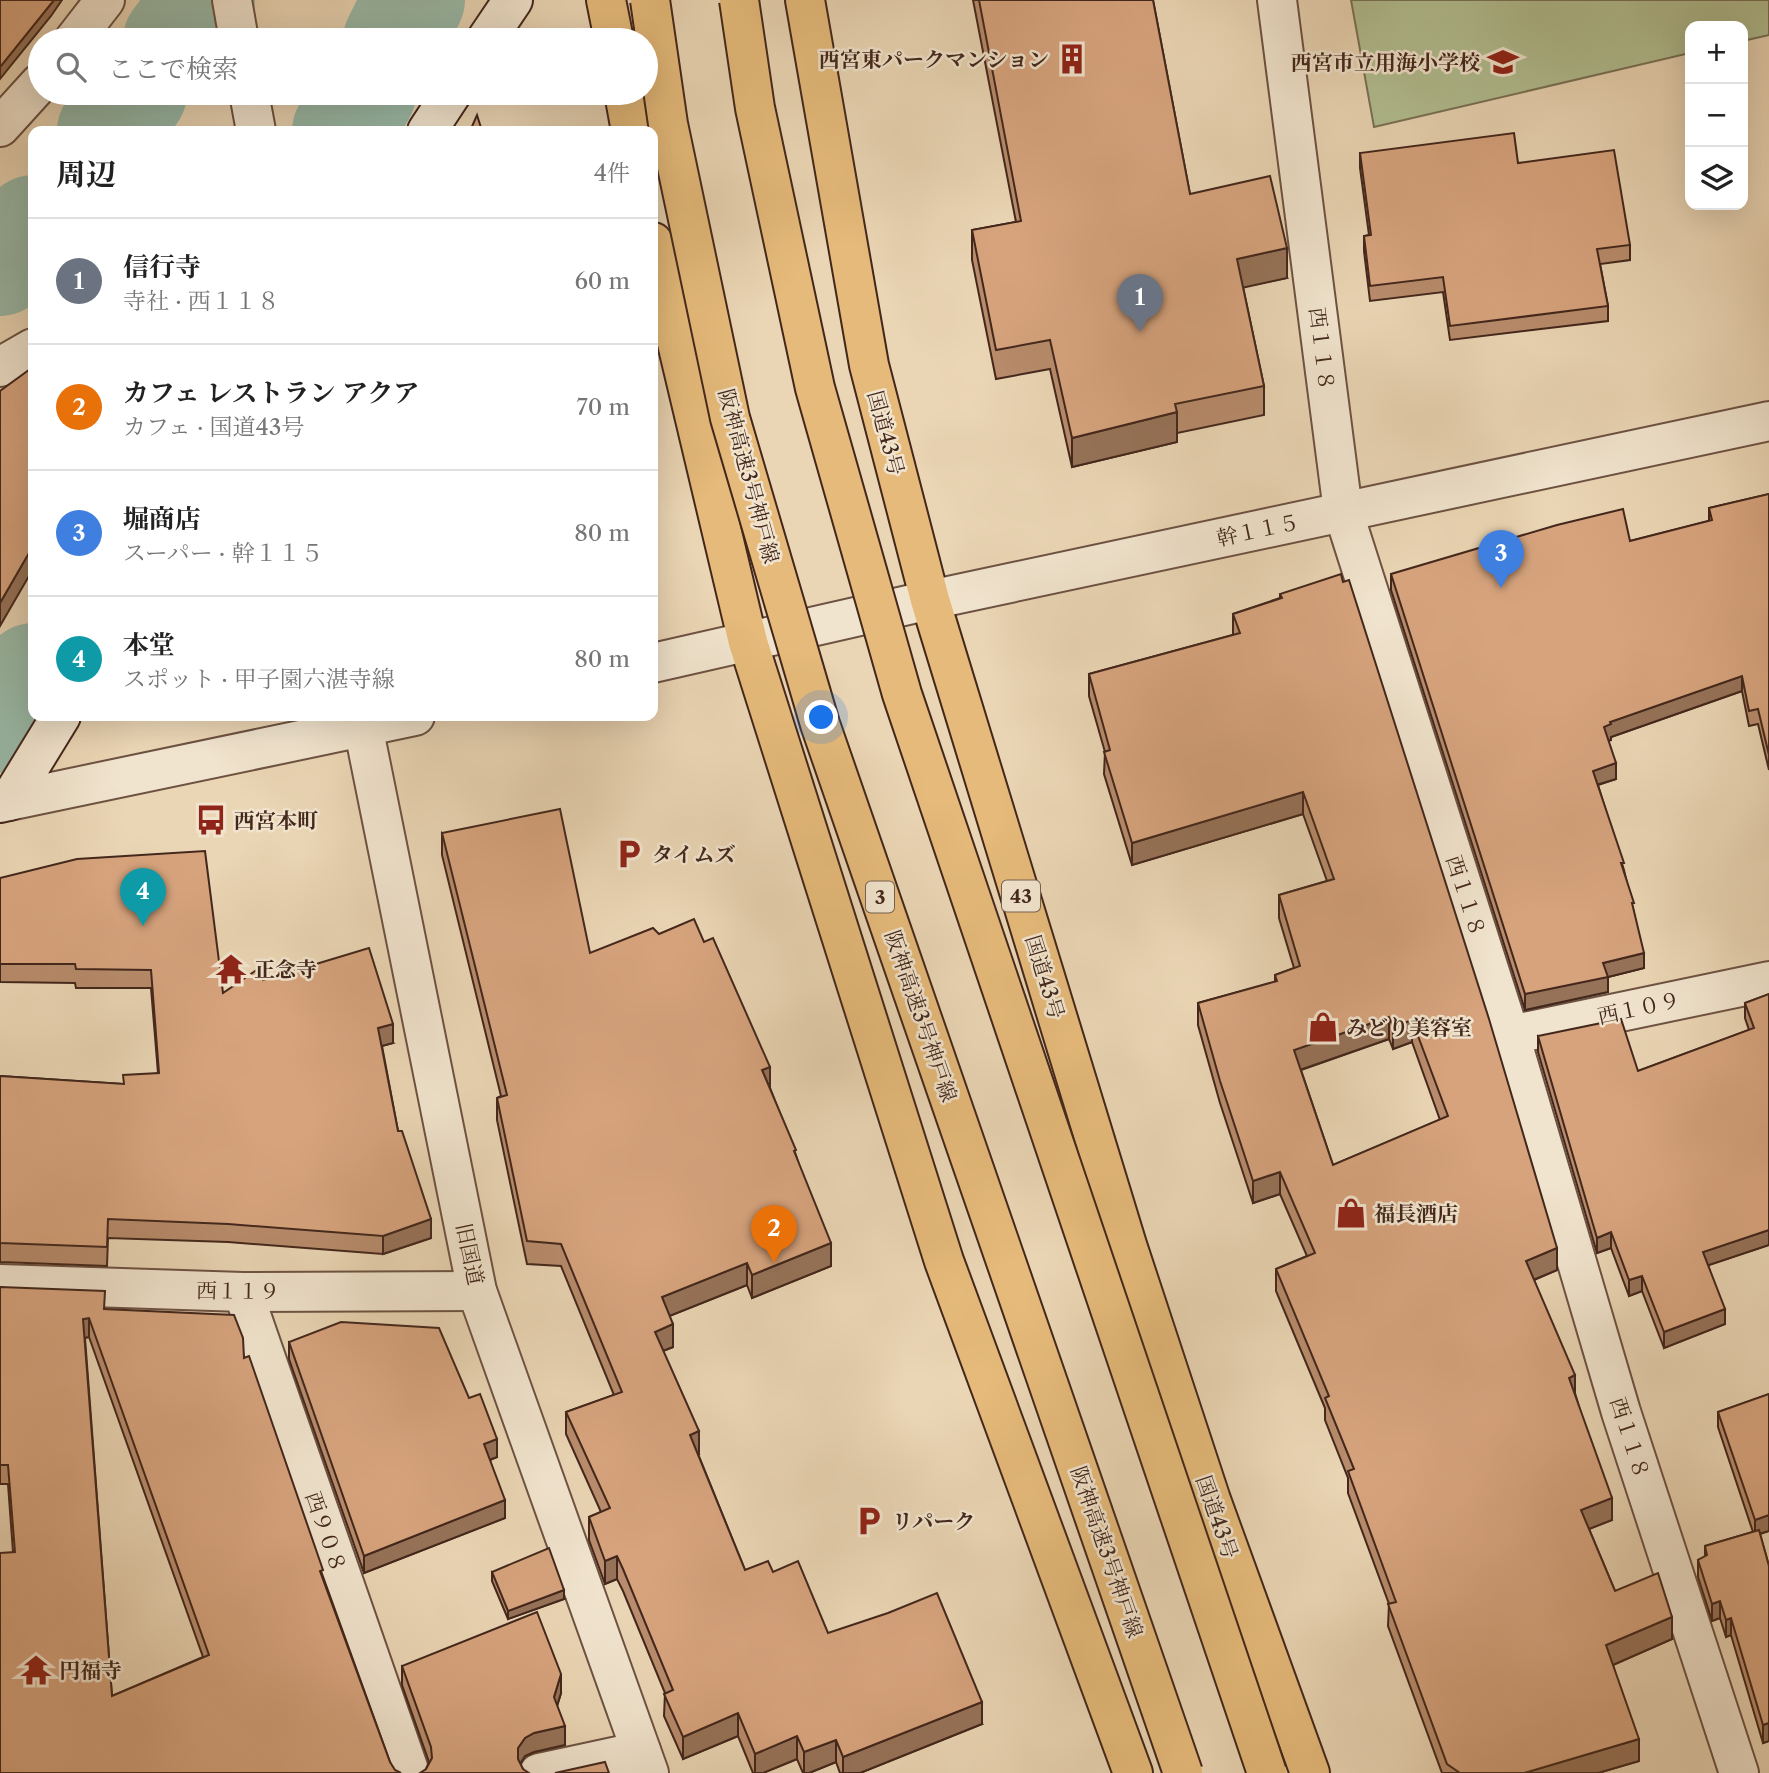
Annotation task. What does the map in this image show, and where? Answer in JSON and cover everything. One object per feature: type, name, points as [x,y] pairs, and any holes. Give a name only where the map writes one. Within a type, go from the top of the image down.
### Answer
[{"type":"highway","points":[[606,0],[612,28]]},
{"type":"highway","name":"阪神高速3号神戸線","points":[[650,0],[654,28]]},
{"type":"highway","points":[[739,0],[755,108],[815,388],[902,694],[1268,1773]]},
{"type":"highway","name":"国道43号","points":[[805,0],[869,365],[930,600],[1127,1245],[1211,1500],[1310,1773]]},
{"type":"highway","name":"阪神高速3号神戸線","points":[[658,55],[668,124],[730,418],[820,724],[1184,1773]]},
{"type":"highway","points":[[626,105],[630,126]]},
{"type":"highway","points":[[658,263],[748,642],[944,1261],[1133,1773]]},
{"type":"street","points":[[83,28],[105,0]]},
{"type":"street","points":[[232,0],[237,28]]},
{"type":"street","points":[[494,28],[513,0]]},
{"type":"street","name":"西１１８","points":[[1277,0],[1343,511],[1510,1035],[1621,1412],[1739,1773]]},
{"type":"street","points":[[0,127],[28,96]]},
{"type":"street","points":[[251,105],[255,126]]},
{"type":"street","points":[[430,126],[444,105]]},
{"type":"street","points":[[0,367],[28,351]]},
{"type":"street","name":"幹１１５","points":[[658,662],[930,600],[1769,421]]},
{"type":"street","points":[[3,805],[58,721]]},
{"type":"street","points":[[3,805],[362,722]]},
{"type":"street","name":"旧国道","points":[[362,722],[477,1291],[645,1762]]},
{"type":"street","name":"西１０９","points":[[1510,1035],[1769,981]]},
{"type":"street","name":"西１１９","points":[[0,1284],[243,1292],[477,1291]]},
{"type":"street","name":"西９０８","points":[[243,1292],[410,1773]]},
{"type":"street","points":[[539,1773],[645,1762]]},
{"type":"green space","points":[[1351,0],[1769,0],[1769,35],[1748,40],[1748,21],[1685,21],[1685,54],[1374,127]]},
{"type":"building","points":[[0,0],[54,0],[31,28],[28,28],[28,32],[0,67]]},
{"type":"building","points":[[979,0],[1153,0],[1190,194],[1270,176],[1287,248],[1237,259],[1264,386],[1175,404],[1177,412],[1072,438],[1050,340],[996,350],[972,230],[1021,221]]},
{"type":"building","points":[[477,115],[480,126],[472,126]]},
{"type":"building","points":[[1514,133],[1518,163],[1614,150],[1630,245],[1597,249],[1608,306],[1450,326],[1443,277],[1370,286],[1364,236],[1371,235],[1360,153]]},
{"type":"building","points":[[28,371],[28,555],[0,603],[0,391]]},
{"type":"building","points":[[1769,494],[1769,755],[1758,709],[1749,711],[1742,676],[1610,722],[1611,724],[1604,727],[1616,763],[1593,771],[1624,863],[1621,863],[1634,903],[1644,953],[1603,963],[1608,977],[1525,994],[1391,574],[1557,525],[1623,509],[1630,541],[1712,520],[1709,508]]},
{"type":"building","points":[[1341,574],[1343,582],[1349,580],[1489,1019],[1557,1248],[1526,1261],[1575,1375],[1569,1378],[1612,1498],[1581,1510],[1615,1591],[1658,1573],[1672,1617],[1606,1645],[1639,1739],[1524,1773],[1460,1773],[1447,1764],[1388,1604],[1396,1602],[1348,1471],[1354,1469],[1325,1398],[1329,1396],[1276,1269],[1315,1253],[1280,1172],[1253,1181],[1198,1003],[1277,981],[1275,975],[1300,966],[1279,895],[1334,879],[1303,792],[1132,843],[1104,752],[1110,750],[1089,674],[1240,633],[1233,614],[1282,598],[1280,594]],"holes":[[[1389,1017],[1393,1027],[1412,1020],[1448,1116],[1333,1165],[1294,1050]]]},
{"type":"building","points":[[560,809],[590,953],[653,928],[659,934],[694,919],[704,942],[713,938],[770,1067],[762,1070],[831,1243],[752,1275],[747,1263],[662,1297],[673,1324],[655,1332],[699,1431],[690,1435],[745,1570],[768,1561],[773,1572],[798,1561],[828,1633],[937,1593],[982,1702],[843,1757],[836,1740],[804,1752],[797,1736],[755,1754],[738,1713],[683,1737],[664,1694],[673,1690],[623,1569],[617,1556],[605,1561],[589,1517],[610,1508],[566,1412],[622,1392],[561,1244],[527,1241],[497,1098],[507,1095],[442,833]]},
{"type":"building","points":[[205,851],[223,993],[258,969],[263,980],[369,948],[393,1024],[378,1028],[398,1131],[402,1131],[431,1219],[383,1236],[228,1224],[108,1219],[107,1247],[0,1243],[0,1076],[124,1084],[123,1075],[159,1073],[151,970],[76,969],[75,964],[0,964],[0,878],[77,859]]},
{"type":"building","points":[[1769,994],[1769,1230],[1703,1252],[1725,1309],[1664,1332],[1642,1276],[1629,1280],[1611,1232],[1597,1238],[1538,1036],[1621,1019],[1638,1071],[1754,1028],[1745,1003]]},
{"type":"building","points":[[0,1287],[105,1291],[104,1309],[234,1315],[243,1338],[244,1358],[249,1356],[323,1570],[320,1571],[390,1762],[395,1770],[401,1773],[0,1773],[0,1553],[15,1552],[8,1465],[0,1465]],"holes":[[[89,1318],[209,1655],[112,1696],[83,1319]]]},
{"type":"building","points":[[341,1322],[439,1328],[469,1398],[480,1394],[497,1439],[484,1444],[505,1500],[364,1556],[289,1342]]},
{"type":"building","points":[[1769,1394],[1769,1515],[1755,1520],[1718,1412]]},
{"type":"building","points":[[1759,1530],[1769,1566],[1769,1723],[1763,1725],[1731,1618],[1726,1620],[1720,1601],[1712,1604],[1698,1560],[1707,1555],[1705,1546]]},
{"type":"building","points":[[549,1548],[564,1590],[508,1611],[492,1572]]},
{"type":"building","points":[[537,1612],[561,1674],[554,1697],[565,1726],[534,1733],[525,1738],[518,1748],[518,1759],[523,1769],[529,1773],[420,1773],[426,1769],[432,1758],[431,1747],[402,1666]]},
{"type":"building","points":[[605,1762],[609,1773],[555,1773]]},
{"type":"waterway","points":[[183,28],[204,0]]},
{"type":"waterway","points":[[400,28],[414,0]]},
{"type":"waterway","points":[[112,126],[127,105]]},
{"type":"waterway","points":[[346,126],[358,105]]},
{"type":"waterway","points":[[0,265],[28,232]]},
{"type":"waterway","points":[[6,722],[28,683]]},
{"type":"place","name":"西宮東パークマンション","points":[[1072,59]]},
{"type":"place","name":"西宮市立用海小学校","points":[[1503,62]]},
{"type":"place","name":"信行寺","points":[[1140,332]]},
{"type":"place","name":"堀商店","points":[[1501,588]]},
{"type":"place","name":"西宮本町","points":[[211,820]]},
{"type":"place","name":"タイムズ","points":[[629,854]]},
{"type":"place","name":"本堂","points":[[143,926]]},
{"type":"place","name":"正念寺","points":[[231,969]]},
{"type":"place","name":"みどり美容室","points":[[1323,1027]]},
{"type":"place","name":"福長酒店","points":[[1351,1213]]},
{"type":"place","name":"カフェ レストラン アクア","points":[[774,1263]]},
{"type":"place","name":"リパーク","points":[[869,1521]]},
{"type":"place","name":"円福寺","points":[[36,1670]]}]
